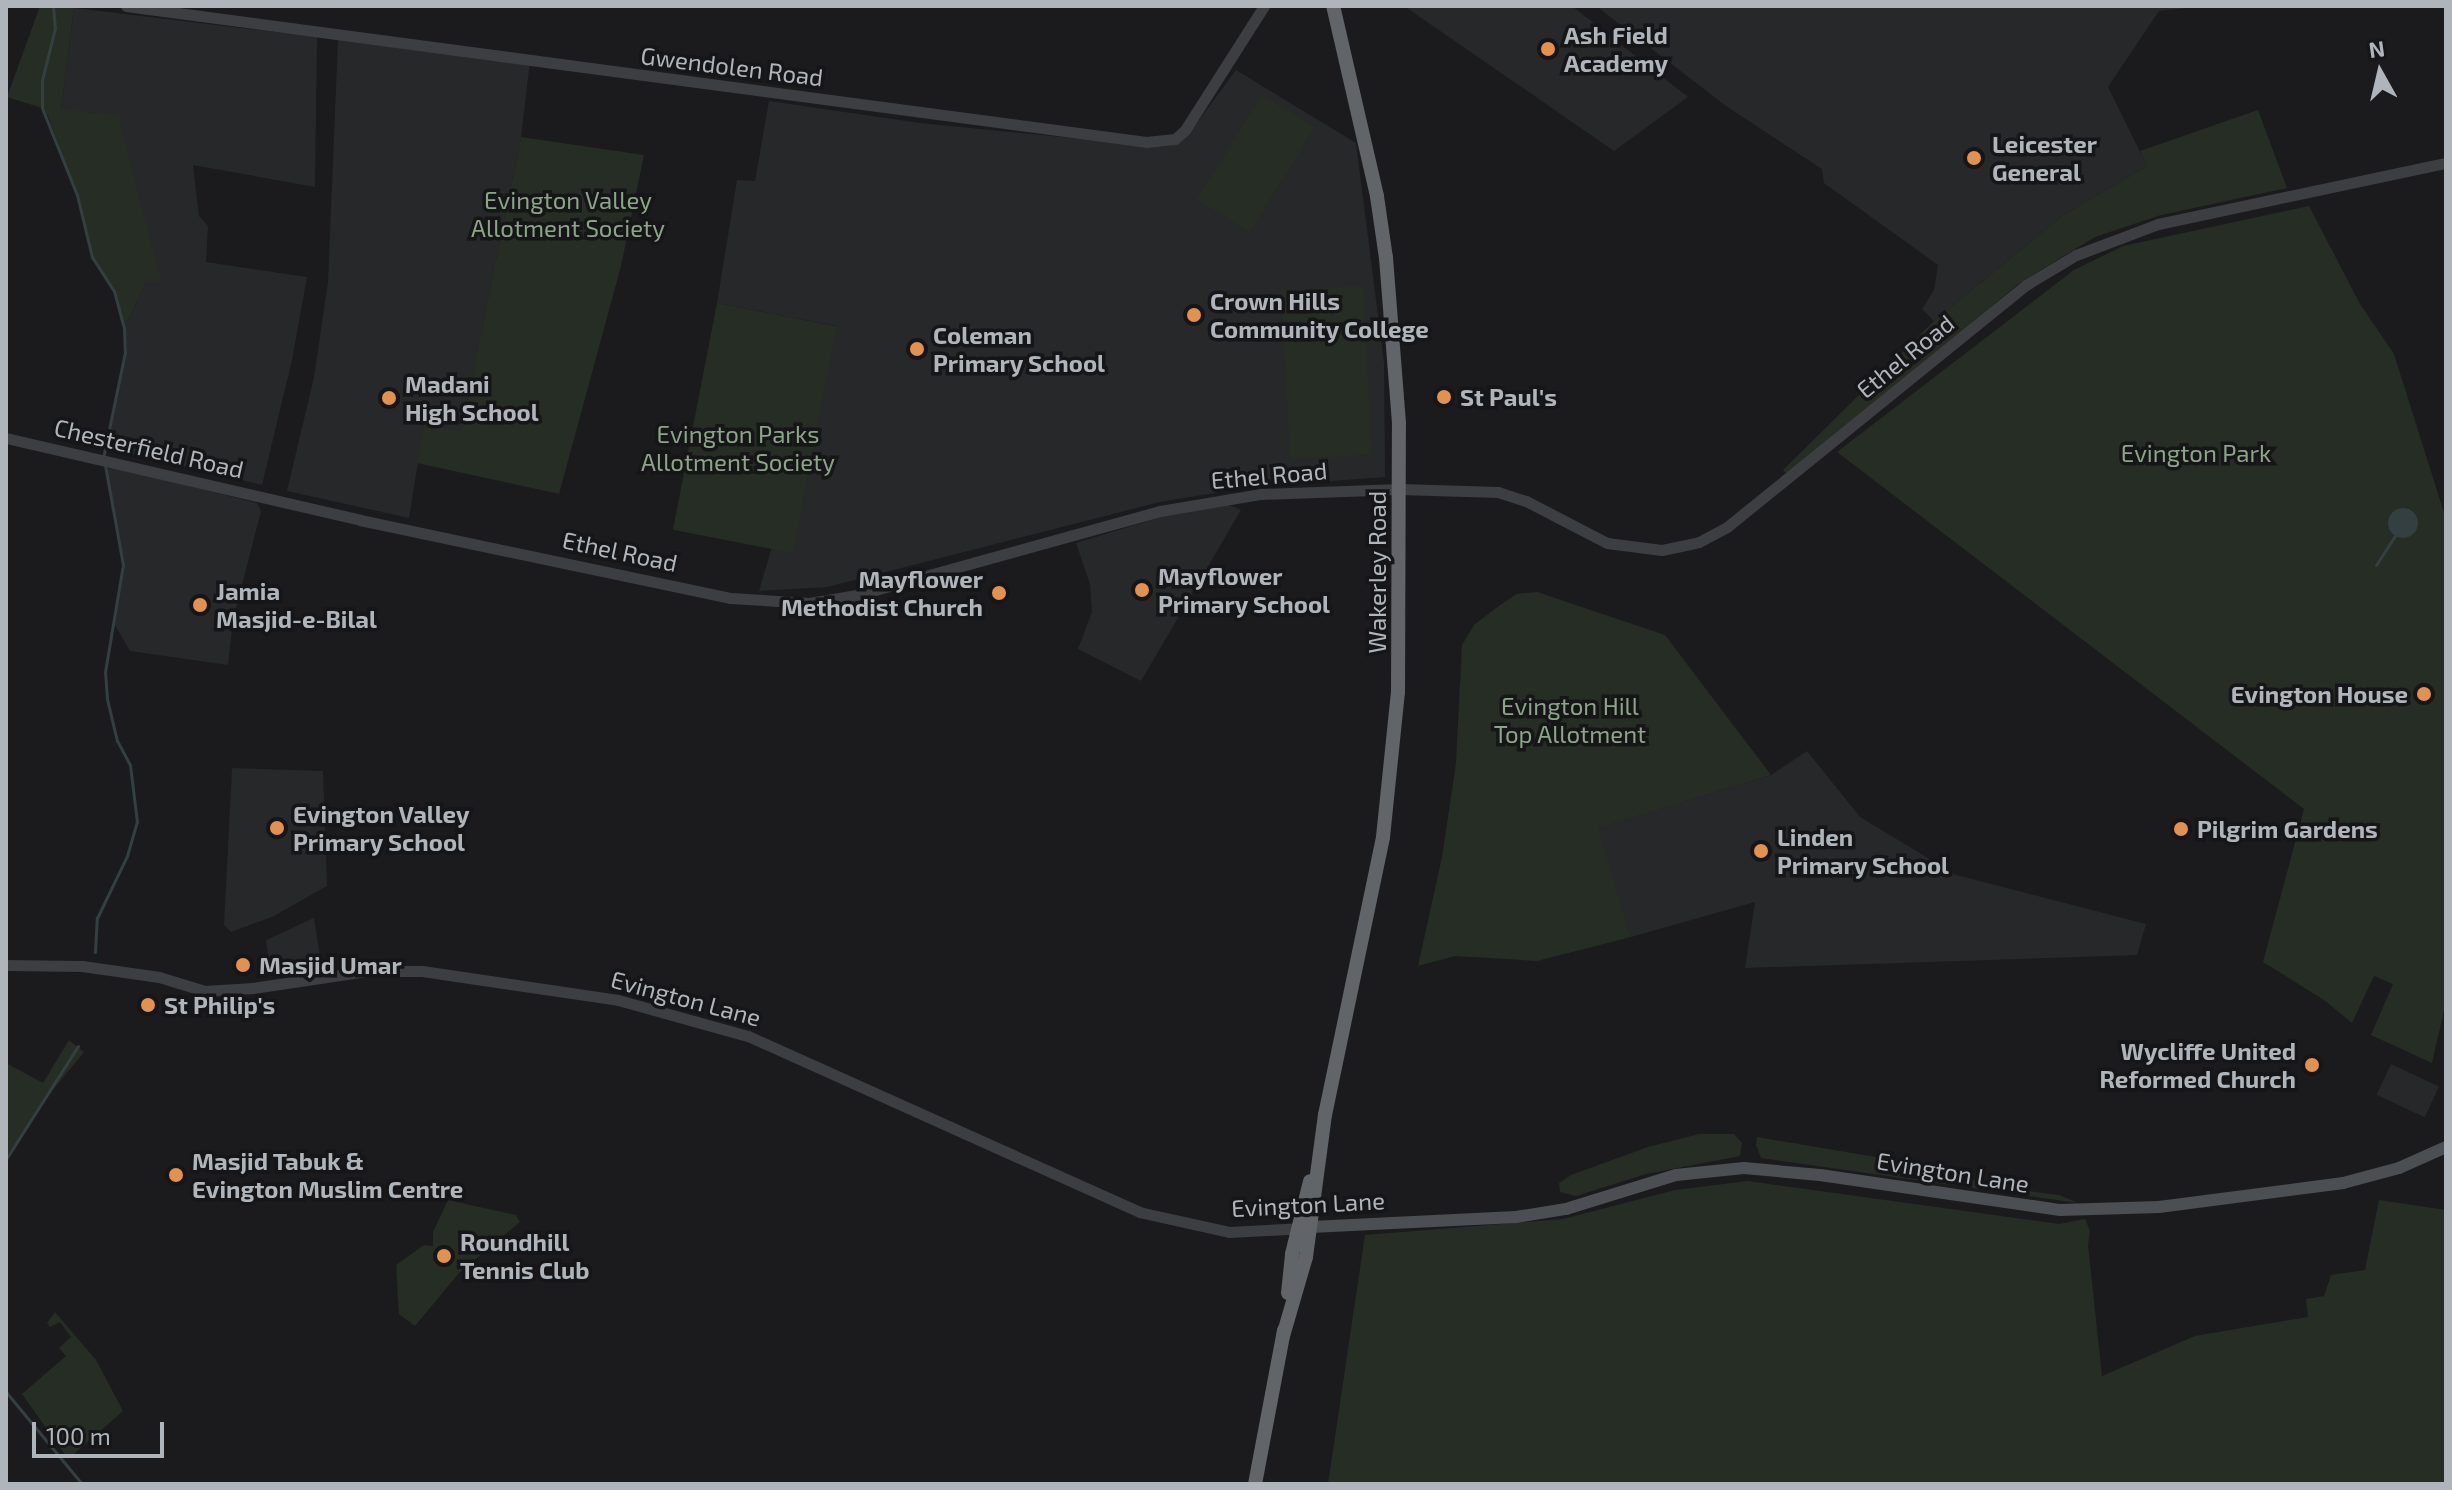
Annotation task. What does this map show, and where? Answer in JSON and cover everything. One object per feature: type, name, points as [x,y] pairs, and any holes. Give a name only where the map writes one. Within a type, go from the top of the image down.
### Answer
[{"type":"highway","name":"Wakerley Road","points":[[1255,1484],[1357,952],[1383,837],[1393,764],[1398,692],[1399,423],[1382,223],[1333,6]]},
{"type":"main road","name":"Evington Lane","points":[[1305,1228],[1516,1217],[1566,1209],[1676,1175],[1744,1168],[1820,1175],[2060,1210],[2151,1207],[2343,1183],[2399,1168],[2446,1147]]},
{"type":"street","name":"Gwendolen Road","points":[[126,6],[1146,142],[1175,139],[1185,130],[1264,6]]},
{"type":"street","name":"Ethel Road","points":[[283,501],[705,594],[809,603],[857,595],[1160,511],[1260,494],[1400,489],[1498,492],[1526,501],[1607,543],[1640,550],[1685,546],[1727,527],[2026,285],[2076,255],[2158,224],[2446,163]]},
{"type":"street","name":"Chesterfield Road","points":[[6,438],[283,501]]},
{"type":"street","name":"Evington Lane","points":[[6,965],[82,966],[159,977],[205,991],[367,971],[422,971],[618,1000],[748,1036],[1139,1212],[1229,1232],[1305,1228]]},
{"type":"shaded area","name":"Ash Field Academy","points":[[1404,6],[1572,6],[1688,97],[1614,151]]},
{"type":"shaded area","name":"Leicester General","points":[[1596,6],[2207,6],[2159,11],[2108,87],[2147,166],[2062,216],[1934,321],[1922,309],[1934,290],[1938,265],[1824,183],[1822,169],[1726,106]]},
{"type":"shaded area","points":[[74,8],[317,37],[315,187],[193,165],[199,216],[208,226],[206,262],[307,277],[292,360],[262,485],[107,448],[125,352],[124,328],[147,281],[161,281],[61,109]]},
{"type":"shaded area","points":[[338,40],[530,61],[521,137],[461,432],[424,425],[409,518],[287,491],[314,377],[328,282]]},
{"type":"shaded area","name":"Crown Hills Community College","points":[[1236,70],[1356,143],[1384,363],[1385,477],[1251,487],[1160,502],[827,587],[759,591],[837,326],[717,303],[737,180],[755,181],[769,101],[920,123],[1163,147],[1180,143]]},
{"type":"shaded area","points":[[109,466],[257,503],[261,511],[233,620],[228,665],[130,651],[115,625],[123,565],[106,478]]},
{"type":"shaded area","name":"Mayflower Primary School","points":[[1229,505],[1241,510],[1141,681],[1078,649],[1092,612],[1090,584],[1076,543],[1161,517]]},
{"type":"shaded area","points":[[2403,508],[2409,509],[2417,517],[2417,529],[2409,537],[2403,538],[2397,537],[2389,529],[2388,523],[2389,517],[2397,509]]},
{"type":"shaded area","name":"Linden Primary School","points":[[1807,751],[1860,817],[1956,875],[2146,924],[2137,955],[1745,968],[1755,902],[1631,937],[1597,828],[1771,775]]},
{"type":"shaded area","name":"Evington Valley Primary School","points":[[232,768],[323,771],[327,886],[272,917],[231,932],[224,925]]},
{"type":"shaded area","points":[[314,918],[322,969],[271,975],[266,940]]},
{"type":"shaded area","points":[[2391,1064],[2439,1086],[2425,1117],[2377,1095]]},
{"type":"green space","points":[[40,6],[74,8],[61,109],[119,116],[161,281],[147,281],[124,328],[114,291],[92,257],[77,195],[48,116],[42,108],[7,97]]},
{"type":"green space","points":[[1262,95],[1315,128],[1249,232],[1197,199]]},
{"type":"green space","points":[[2258,110],[2287,188],[2161,215],[2095,237],[2018,284],[1790,478],[1783,470],[1934,321],[2062,216],[2147,166],[2140,151]]},
{"type":"green space","name":"Evington Valley Allotment Society","points":[[521,137],[644,155],[621,266],[559,494],[417,463],[424,424],[461,431]]},
{"type":"green space","name":"Evington Park","points":[[2309,206],[2360,304],[2394,354],[2446,519],[2446,1002],[2432,1063],[2371,1035],[2393,984],[2374,976],[2352,1023],[2324,1000],[2263,962],[2304,809],[1837,452],[2074,270],[2123,246]]},
{"type":"green space","points":[[1363,286],[1372,455],[1290,459],[1281,290]]},
{"type":"green space","name":"Evington Parks Allotment Society","points":[[717,303],[837,326],[793,553],[673,530]]},
{"type":"green space","name":"Evington Hill Top Allotment","points":[[1537,592],[1665,635],[1771,775],[1598,828],[1631,937],[1537,961],[1455,956],[1418,966],[1442,857],[1456,763],[1462,645],[1474,625],[1500,605],[1517,594]]},
{"type":"green space","points":[[69,1040],[84,1052],[51,1092],[6,1157],[6,1063],[43,1083]]},
{"type":"green space","points":[[1699,1134],[1734,1134],[1742,1143],[1740,1156],[1646,1174],[1576,1196],[1560,1192],[1559,1183],[1571,1175],[1648,1147]]},
{"type":"green space","points":[[1757,1137],[1905,1162],[2004,1188],[2059,1195],[2078,1203],[1761,1158],[1756,1145]]},
{"type":"green space","points":[[1748,1181],[2059,1224],[2085,1219],[2090,1231],[2088,1245],[2102,1376],[2195,1336],[2308,1317],[2306,1299],[2324,1296],[2331,1275],[2365,1270],[2379,1200],[2446,1210],[2446,1484],[1328,1484],[1365,1235],[1563,1219],[1675,1190]]},
{"type":"green space","name":"Roundhill Tennis Club","points":[[448,1200],[516,1215],[520,1222],[459,1273],[415,1326],[399,1314],[396,1265],[424,1245],[433,1246],[433,1232]]},
{"type":"green space","points":[[55,1312],[96,1360],[123,1411],[68,1459],[22,1394],[66,1356],[59,1348],[71,1337],[60,1322],[50,1327],[47,1323]]},
{"type":"waterway","points":[[53,6],[55,28],[42,80],[42,108],[77,195],[92,257],[114,291],[124,328],[125,352],[103,458]]},
{"type":"waterway","points":[[95,952],[97,918],[127,856],[137,822],[130,765],[117,741],[107,699],[105,672],[123,565],[105,465]]},
{"type":"waterway","points":[[2376,565],[2395,536]]},
{"type":"waterway","points":[[6,1159],[78,1046]]},
{"type":"waterway","points":[[6,1392],[82,1484]]},
{"type":"place","name":"Ash Field Academy","points":[[1548,49]]},
{"type":"place","name":"Leicester General","points":[[1974,158]]},
{"type":"place","name":"Crown Hills Community College","points":[[1194,315]]},
{"type":"place","name":"Coleman Primary School","points":[[917,349]]},
{"type":"place","name":"St Paul's","points":[[1444,397]]},
{"type":"place","name":"Madani High School","points":[[389,398]]},
{"type":"place","name":"Mayflower Primary School","points":[[1142,590]]},
{"type":"place","name":"Mayflower Methodist Church","points":[[999,593]]},
{"type":"place","name":"Jamia Masjid-e-Bilal","points":[[200,605]]},
{"type":"place","name":"Evington House","points":[[2424,694]]},
{"type":"place","name":"Evington Valley Primary School","points":[[277,828]]},
{"type":"place","name":"Pilgrim Gardens","points":[[2181,829]]},
{"type":"place","name":"Linden Primary School","points":[[1761,851]]},
{"type":"place","name":"Masjid Umar","points":[[243,965]]},
{"type":"place","name":"St Philip's","points":[[148,1005]]},
{"type":"place","name":"Wycliffe United Reformed Church","points":[[2312,1065]]},
{"type":"place","name":"Masjid Tabuk & Evington Muslim Centre","points":[[176,1175]]},
{"type":"place","name":"Roundhill Tennis Club","points":[[444,1256]]}]
